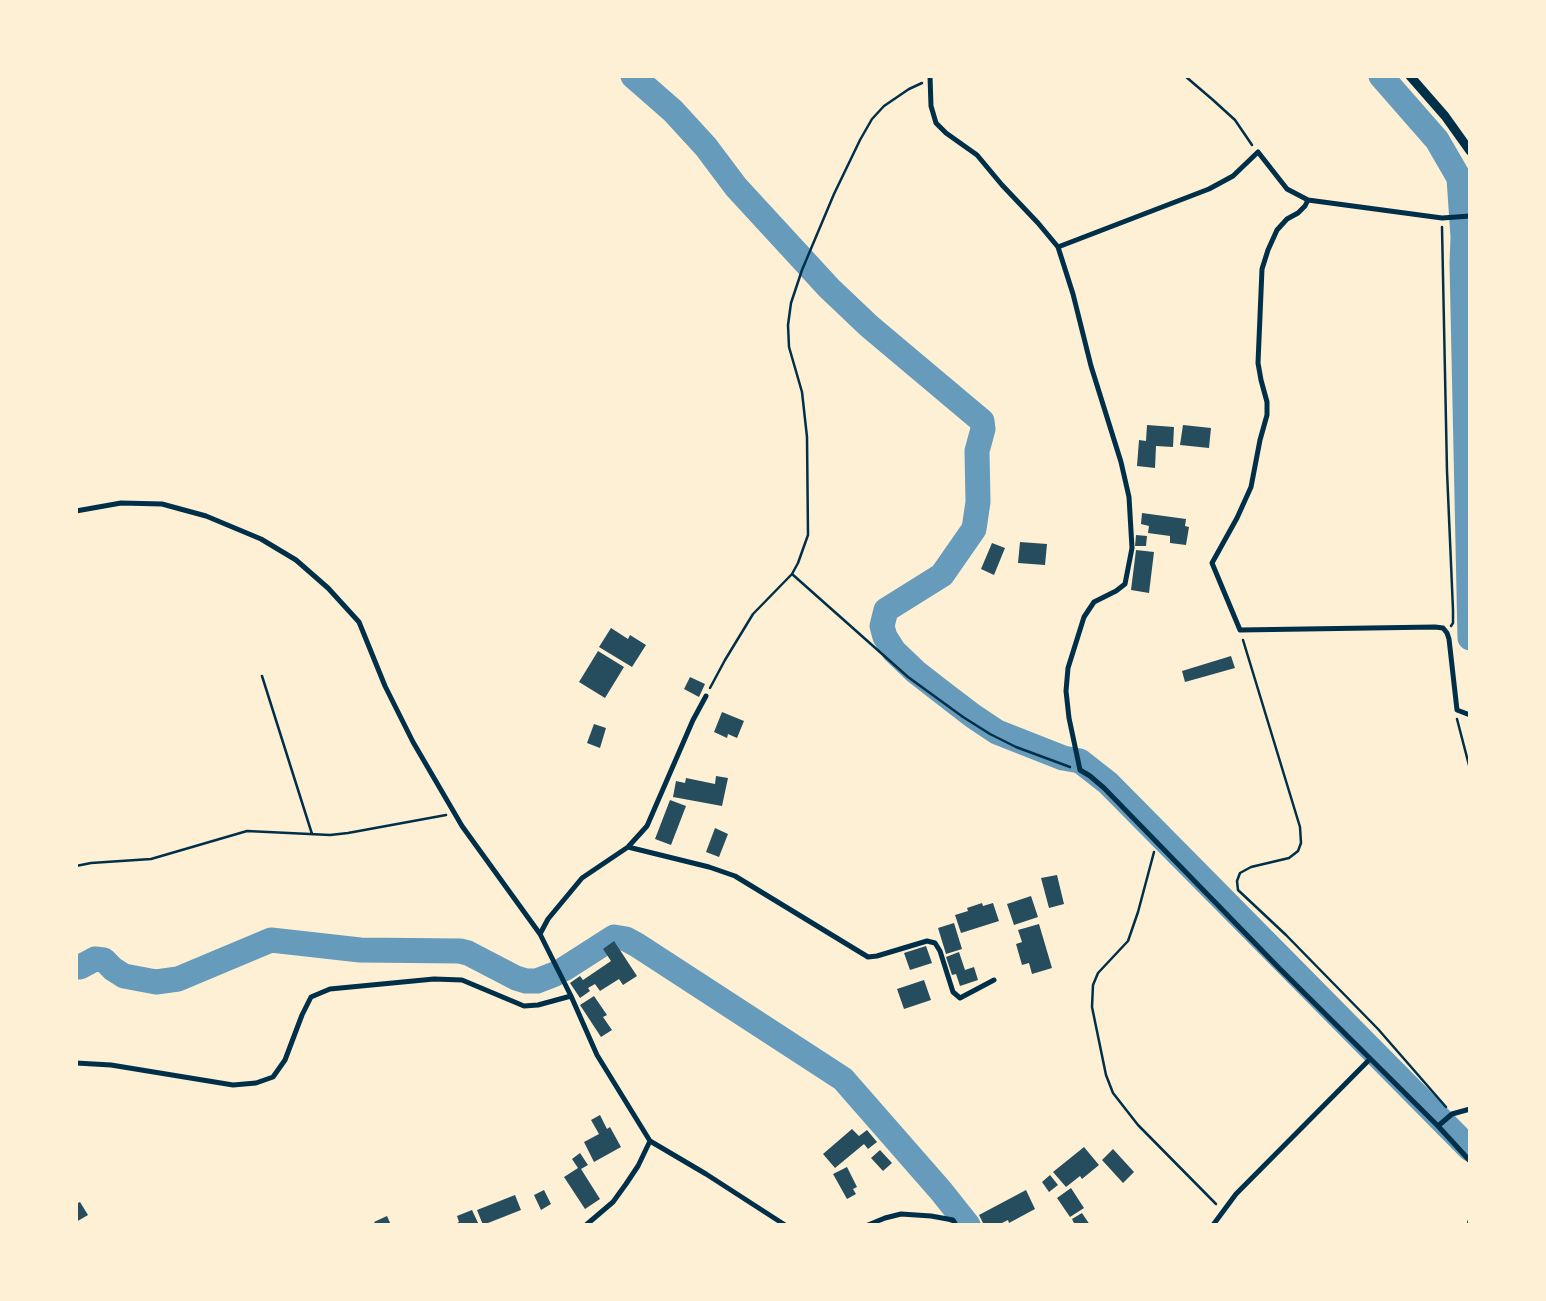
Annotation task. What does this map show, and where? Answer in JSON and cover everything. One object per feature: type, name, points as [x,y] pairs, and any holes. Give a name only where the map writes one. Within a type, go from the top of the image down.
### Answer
[{"type":"street","points":[[1410,76],[1445,116],[1470,151]]},
{"type":"street","points":[[929,78],[931,106],[936,123],[946,134],[977,155],[1002,185],[1038,222],[1058,247],[1073,294],[1091,366],[1121,462],[1129,497],[1132,548],[1125,584],[1116,591],[1094,602],[1084,617],[1068,668],[1066,691],[1068,718],[1080,769],[1097,782],[1279,968],[1438,1126],[1470,1161]]},
{"type":"street","points":[[1058,247],[1209,189],[1233,176],[1258,152],[1288,189],[1308,200],[1442,218],[1470,216]]},
{"type":"street","points":[[1308,200],[1306,206],[1288,219],[1278,230],[1268,250],[1262,269],[1258,363],[1267,402],[1267,415],[1251,487],[1237,518],[1212,563],[1240,630],[1443,628],[1447,633],[1457,710],[1470,715]]},
{"type":"street","points":[[76,511],[121,503],[162,504],[206,516],[261,539],[296,560],[328,588],[359,622],[385,686],[413,742],[462,826],[540,934],[572,996],[597,1055],[650,1141],[706,1174],[785,1225]]},
{"type":"street","points":[[540,934],[548,919],[582,878],[628,847],[647,826],[693,720],[706,696]]},
{"type":"street","points":[[628,847],[709,867],[735,876],[868,957],[877,956],[927,940],[935,943],[940,951],[953,992],[960,998],[994,980]]},
{"type":"street","points":[[76,1063],[111,1065],[233,1085],[256,1083],[273,1077],[286,1060],[310,997],[330,989],[434,979],[462,980],[524,1006],[538,1005],[572,996]]},
{"type":"street","points":[[1213,1225],[1236,1194],[1370,1059]]},
{"type":"street","points":[[1438,1126],[1452,1114],[1470,1109]]},
{"type":"street","points":[[586,1225],[613,1202],[638,1166],[650,1141]]},
{"type":"street","points":[[868,1225],[884,1218],[901,1214],[938,1217],[952,1220],[956,1225]]},
{"type":"path","points":[[1185,76],[1235,120],[1258,152]]},
{"type":"path","points":[[706,696],[725,660],[754,614],[792,574],[808,535],[807,436],[802,392],[788,347],[791,303],[807,256],[838,185],[872,119],[884,106],[929,78]]},
{"type":"path","points":[[1442,218],[1447,471],[1453,623],[1447,633]]},
{"type":"path","points":[[792,574],[908,677],[963,717],[1016,747],[1045,759],[1080,769]]},
{"type":"path","points":[[1240,630],[1300,827],[1301,843],[1298,851],[1289,858],[1251,867],[1240,873],[1236,881],[1238,890],[1286,935],[1378,1029],[1452,1114]]},
{"type":"path","points":[[262,676],[312,834]]},
{"type":"path","points":[[1457,710],[1457,722],[1470,769]]},
{"type":"path","points":[[76,866],[91,863],[151,859],[247,832],[330,835],[454,813]]},
{"type":"path","points":[[1157,843],[1128,941],[1098,973],[1093,985],[1092,1007],[1106,1076],[1113,1092],[1138,1125],[1204,1194],[1223,1210]]},
{"type":"building","points":[[1147,425],[1174,427],[1173,447],[1156,446],[1155,468],[1137,466],[1139,440],[1146,441]]},
{"type":"building","points":[[1183,425],[1211,428],[1209,448],[1180,445]]},
{"type":"building","points":[[1142,513],[1186,519],[1185,526],[1189,527],[1186,545],[1170,543],[1170,536],[1148,533],[1149,526],[1141,524]]},
{"type":"building","points":[[1136,535],[1147,536],[1146,546],[1135,546]]},
{"type":"building","points":[[1020,542],[1047,544],[1045,565],[1018,563]]},
{"type":"building","points":[[992,543],[1005,548],[994,575],[981,569]]},
{"type":"building","points":[[1136,550],[1154,552],[1149,593],[1131,590]]},
{"type":"building","points":[[611,628],[628,639],[630,635],[646,645],[632,667],[599,647]]},
{"type":"building","points":[[598,651],[624,667],[605,698],[579,682]]},
{"type":"building","points":[[1231,656],[1235,668],[1185,682],[1182,671]]},
{"type":"building","points":[[690,677],[705,684],[699,697],[684,689]]},
{"type":"building","points":[[722,712],[744,721],[737,738],[728,734],[727,738],[714,732]]},
{"type":"building","points":[[594,724],[606,728],[600,748],[587,743]]},
{"type":"building","points":[[716,776],[728,778],[722,806],[673,797],[676,781],[685,783],[686,778],[715,784]]},
{"type":"building","points":[[670,800],[686,806],[671,845],[655,839]]},
{"type":"building","points":[[715,828],[728,834],[719,857],[706,852]]},
{"type":"building","points":[[1057,875],[1064,904],[1049,908],[1041,878]]},
{"type":"building","points":[[1031,896],[1038,917],[1014,925],[1007,904]]},
{"type":"building","points":[[982,903],[983,906],[993,903],[999,921],[961,933],[955,915],[968,911],[967,908]]},
{"type":"building","points":[[954,923],[962,949],[946,954],[938,928]]},
{"type":"building","points":[[1039,924],[1052,968],[1032,974],[1029,963],[1022,965],[1016,944],[1022,942],[1018,930]]},
{"type":"building","points":[[614,941],[637,976],[623,985],[619,979],[600,991],[595,984],[588,988],[590,991],[580,998],[570,983],[580,976],[583,980],[611,961],[603,949]]},
{"type":"building","points":[[926,946],[932,963],[910,970],[904,953]]},
{"type":"building","points":[[959,952],[965,970],[974,967],[978,980],[960,986],[956,974],[952,975],[946,957]]},
{"type":"building","points":[[924,980],[931,1000],[904,1009],[897,989]]},
{"type":"building","points":[[594,996],[607,1015],[603,1017],[612,1030],[601,1037],[580,1005]]},
{"type":"building","points":[[600,1115],[607,1129],[610,1127],[621,1147],[594,1162],[584,1142],[599,1134],[591,1120]]},
{"type":"building","points":[[852,1129],[859,1136],[867,1130],[877,1142],[868,1149],[864,1144],[835,1168],[823,1154]]},
{"type":"building","points":[[1084,1147],[1099,1165],[1082,1179],[1080,1176],[1066,1187],[1053,1172]]},
{"type":"building","points":[[1113,1149],[1134,1172],[1123,1183],[1102,1160]]},
{"type":"building","points":[[880,1150],[892,1163],[883,1171],[871,1158]]},
{"type":"building","points":[[580,1153],[588,1165],[581,1169],[600,1199],[585,1209],[564,1177],[578,1168],[572,1159]]},
{"type":"building","points":[[847,1167],[857,1187],[853,1189],[856,1194],[847,1199],[833,1174]]},
{"type":"building","points":[[1050,1175],[1058,1185],[1049,1192],[1042,1182]]},
{"type":"building","points":[[1071,1188],[1084,1208],[1070,1217],[1057,1198]]},
{"type":"building","points":[[544,1190],[551,1204],[541,1210],[534,1195]]},
{"type":"building","points":[[1026,1190],[1035,1209],[1009,1223],[1008,1220],[998,1225],[984,1225],[979,1215]]},
{"type":"building","points":[[515,1195],[521,1210],[483,1225],[477,1210]]},
{"type":"building","points":[[80,1202],[88,1215],[76,1222],[76,1204]]},
{"type":"building","points":[[472,1210],[479,1225],[453,1225],[459,1222],[457,1216]]},
{"type":"building","points":[[1082,1213],[1090,1225],[1075,1225],[1072,1219]]},
{"type":"building","points":[[387,1216],[391,1225],[376,1225],[374,1222]]},
{"type":"waterway","points":[[633,76],[673,111],[706,147],[736,187],[829,288],[869,326],[982,421],[983,429],[977,451],[978,502],[974,529],[942,575],[886,610],[882,626],[885,637],[894,651],[916,672],[997,732],[1063,758],[1080,761],[1108,783],[1470,1149]]},
{"type":"waterway","points":[[1381,76],[1437,140],[1459,178],[1463,237],[1470,638]]},
{"type":"waterway","points":[[564,969],[614,937],[626,939],[637,945],[843,1079],[941,1191],[968,1225]]},
{"type":"waterway","points":[[76,966],[80,967],[95,959],[104,960],[124,976],[156,982],[178,979],[271,940],[360,950],[460,951],[526,981],[537,981],[555,974]]}]
